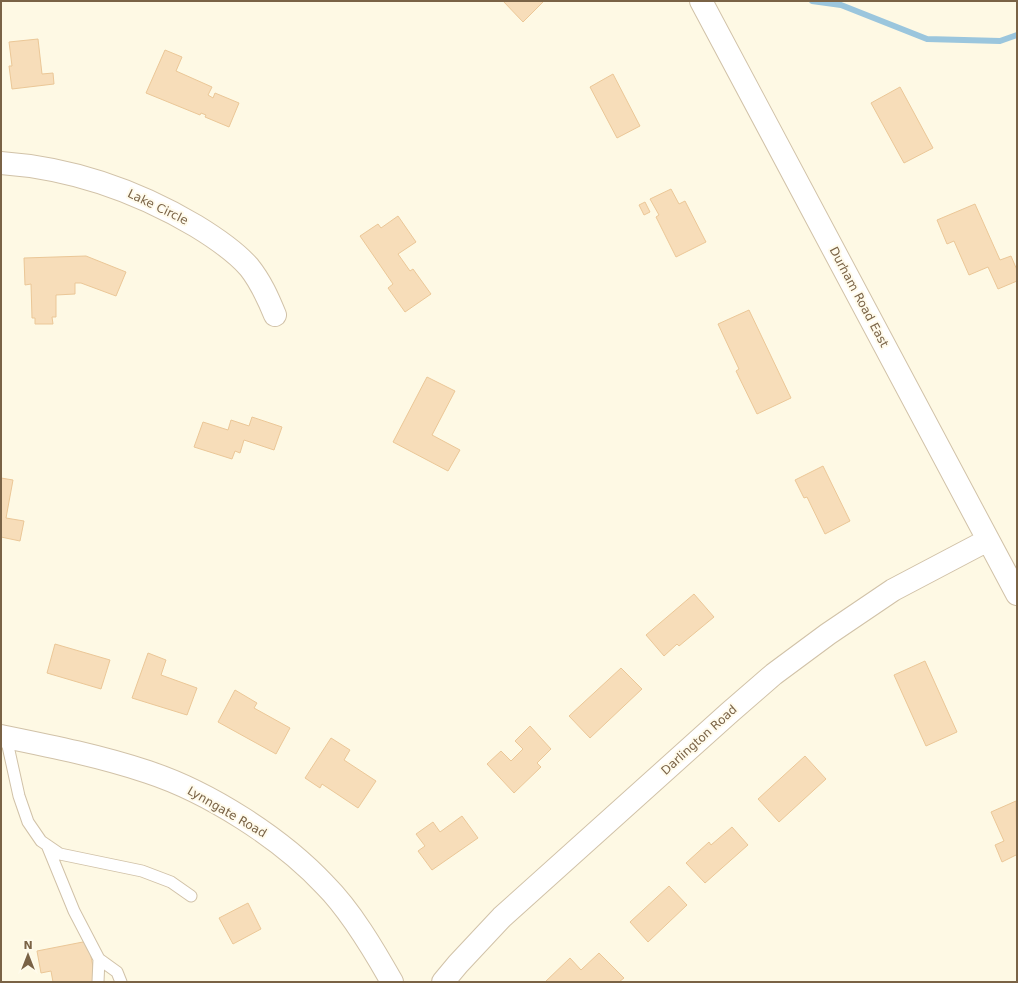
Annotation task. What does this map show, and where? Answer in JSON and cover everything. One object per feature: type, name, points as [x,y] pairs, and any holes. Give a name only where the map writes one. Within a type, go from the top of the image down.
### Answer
[{"type":"street","name":"Durham Road East","points":[[701,1],[1017,594]]},
{"type":"street","name":"Lake Circle","points":[[1,163],[56,170],[98,181],[139,196],[176,214],[208,233],[248,266],[264,288],[275,315]]},
{"type":"street","name":"Darlington Road","points":[[444,982],[458,964],[502,917],[774,674],[828,634],[893,590],[988,540]]},
{"type":"street","name":"Lynngate Road","points":[[4,737],[89,755],[149,772],[194,791],[242,818],[288,850],[326,885],[353,921],[392,982]]},
{"type":"lane","points":[[4,737],[19,796],[28,822],[41,841],[60,854],[157,876],[171,882],[192,896]]},
{"type":"lane","points":[[47,845],[74,910],[99,959],[117,972],[121,982]]},
{"type":"lane","points":[[98,982],[99,959]]},
{"type":"building","points":[[503,1],[544,1],[523,22]]},
{"type":"building","points":[[38,39],[42,74],[53,73],[54,84],[12,89],[9,66],[12,66],[9,42]]},
{"type":"building","points":[[165,50],[182,57],[176,71],[212,87],[208,95],[213,98],[215,93],[239,103],[229,127],[205,117],[206,115],[201,113],[200,115],[146,93]]},
{"type":"building","points":[[613,74],[640,126],[617,138],[590,87]]},
{"type":"building","points":[[900,87],[933,148],[904,163],[871,103]]},
{"type":"building","points":[[671,189],[679,204],[685,201],[706,242],[676,257],[656,217],[659,215],[650,199]]},
{"type":"building","points":[[645,202],[650,212],[644,215],[639,205]]},
{"type":"building","points":[[975,204],[1000,260],[1011,256],[1017,270],[1017,281],[998,289],[988,267],[969,275],[954,241],[947,244],[937,220]]},
{"type":"building","points":[[398,216],[416,242],[398,254],[410,271],[413,269],[431,294],[405,312],[388,288],[393,284],[360,236],[378,224],[381,228]]},
{"type":"building","points":[[86,256],[126,272],[116,296],[81,283],[75,283],[75,294],[56,295],[56,317],[52,317],[53,324],[35,324],[35,318],[32,318],[31,284],[25,285],[24,258]]},
{"type":"building","points":[[749,310],[791,398],[757,414],[736,371],[739,369],[718,324]]},
{"type":"building","points":[[427,377],[455,391],[432,435],[460,450],[448,471],[393,442]]},
{"type":"building","points":[[252,417],[282,427],[274,450],[244,440],[240,453],[235,451],[232,459],[194,447],[203,422],[228,430],[231,420],[249,426]]},
{"type":"building","points":[[823,466],[850,521],[825,534],[807,497],[804,498],[795,480]]},
{"type":"building","points":[[1,478],[13,480],[6,518],[24,521],[20,541],[1,537]]},
{"type":"building","points":[[694,594],[714,617],[679,646],[677,644],[664,656],[646,635]]},
{"type":"building","points":[[55,644],[110,660],[101,689],[47,673]]},
{"type":"building","points":[[148,653],[166,660],[161,675],[197,688],[187,715],[132,698]]},
{"type":"building","points":[[925,661],[957,732],[926,746],[894,675]]},
{"type":"building","points":[[621,668],[642,689],[590,738],[569,716]]},
{"type":"building","points":[[235,690],[257,703],[254,708],[290,728],[276,754],[218,722]]},
{"type":"building","points":[[530,726],[551,749],[537,763],[541,767],[514,793],[487,764],[501,751],[511,761],[523,749],[515,741]]},
{"type":"building","points":[[331,738],[350,750],[344,760],[376,781],[358,808],[322,784],[320,788],[305,778]]},
{"type":"building","points":[[805,756],[826,779],[779,822],[758,799]]},
{"type":"building","points":[[1016,801],[1017,857],[1016,855],[1002,862],[995,845],[1004,841],[991,812]]},
{"type":"building","points":[[462,816],[478,838],[432,870],[418,851],[425,846],[416,834],[433,822],[440,832]]},
{"type":"building","points":[[732,827],[748,845],[705,883],[686,863],[709,842],[711,845]]},
{"type":"building","points":[[669,886],[687,905],[648,942],[630,922]]},
{"type":"building","points":[[248,903],[261,929],[233,944],[219,918]]},
{"type":"building","points":[[88,941],[96,982],[53,982],[51,971],[41,973],[37,951]]},
{"type":"building","points":[[599,953],[624,978],[619,982],[545,982],[570,958],[581,970]]},
{"type":"waterway","points":[[812,1],[841,5],[927,39],[1000,41],[1017,35]]}]
